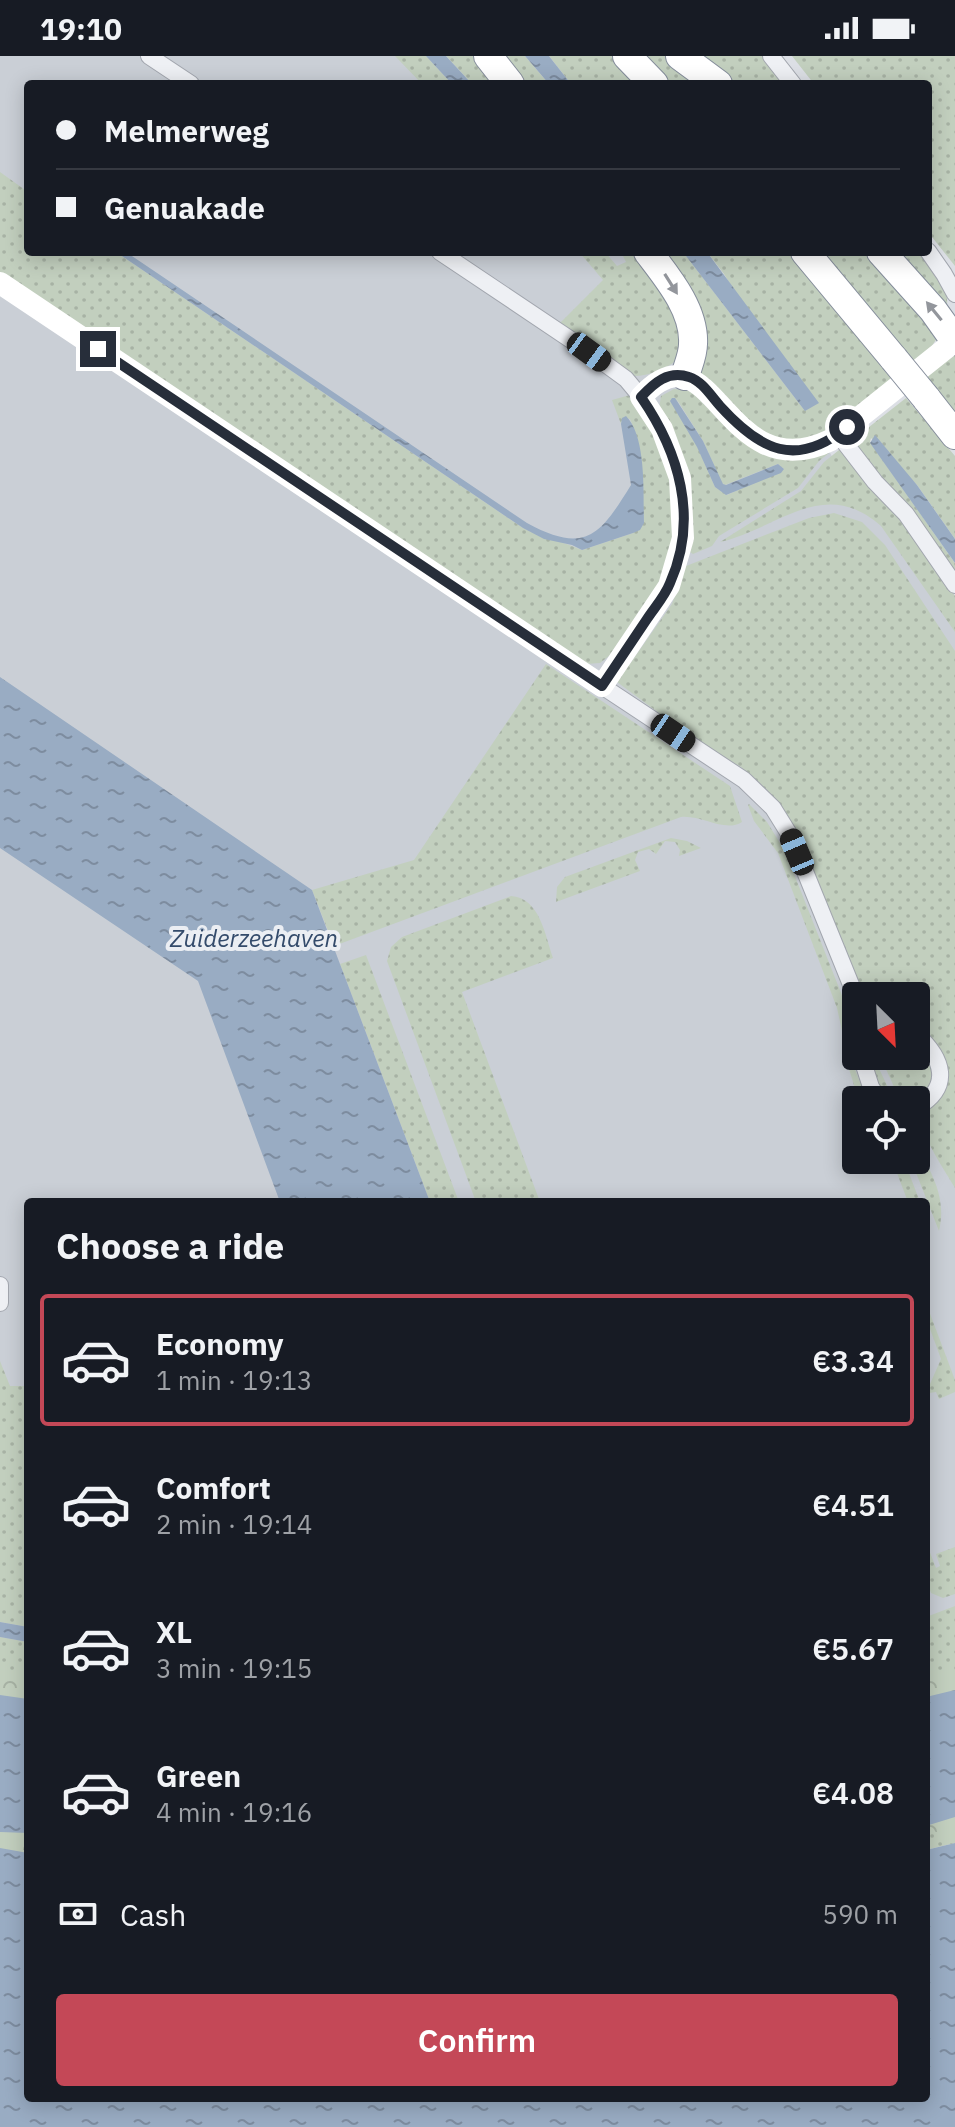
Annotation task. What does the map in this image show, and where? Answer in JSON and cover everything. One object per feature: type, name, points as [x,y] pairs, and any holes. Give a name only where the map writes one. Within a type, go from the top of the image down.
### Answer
[{"type":"highway","points":[[488,56],[507,80]]},
{"type":"highway","points":[[627,56],[650,80]]},
{"type":"highway","points":[[680,56],[713,80]]},
{"type":"highway","points":[[651,256],[674,287],[689,319],[693,343],[685,376]]},
{"type":"highway","points":[[808,256],[955,435]]},
{"type":"highway","points":[[885,256],[933,310],[955,341]]},
{"type":"street","points":[[149,56],[185,80]]},
{"type":"street","points":[[771,56],[790,80]]},
{"type":"street","points":[[446,256],[626,379],[662,429],[680,478],[683,538],[669,586],[602,686]]},
{"type":"street","points":[[931,256],[955,294]]},
{"type":"street","points":[[0,283],[744,780],[773,808],[791,837],[850,982]]},
{"type":"street","points":[[641,397],[663,378],[685,376],[704,387],[747,434],[770,446],[807,449],[838,434],[955,341]]},
{"type":"street","points":[[838,434],[875,482],[906,514],[955,585]]},
{"type":"street","points":[[930,1049],[936,1056],[941,1079],[930,1099]]},
{"type":"street","points":[[0,1285],[0,1303]]},
{"type":"shaded area","points":[[0,56],[431,56],[453,80],[24,80],[24,256],[697,256],[795,385],[839,470],[955,616],[955,1642],[930,1650],[930,1198],[24,1198],[24,1648],[0,1645]]},
{"type":"green space","points":[[395,56],[426,56],[448,80],[418,80]]},
{"type":"green space","points":[[446,56],[478,56],[498,80],[468,80]]},
{"type":"green space","points":[[493,56],[525,56],[546,80],[513,80]]},
{"type":"green space","points":[[549,56],[613,56],[635,80],[568,80]]},
{"type":"green space","points":[[637,56],[763,56],[781,80],[660,80]]},
{"type":"green space","points":[[792,56],[955,56],[955,266],[932,237],[932,80],[811,80]]},
{"type":"green space","points":[[0,172],[24,189],[24,256],[122,256],[523,528],[582,550],[633,533],[636,434],[630,419],[623,418],[621,424],[612,400],[630,395],[667,457],[675,529],[661,582],[609,656],[600,663],[586,664],[0,273]]},
{"type":"green space","points":[[582,256],[608,256],[617,266],[626,262],[623,256],[645,256],[677,302],[682,356],[647,375],[633,376],[559,324],[603,280]]},
{"type":"green space","points":[[654,256],[686,256],[805,411],[724,274],[710,256],[793,256],[897,380],[831,432],[798,444],[752,429],[696,368]]},
{"type":"green space","points":[[818,256],[924,256],[934,267],[944,283],[947,296],[945,319],[936,340],[913,367]]},
{"type":"green space","points":[[955,351],[955,420],[921,378]]},
{"type":"green space","points":[[674,389],[691,391],[730,431],[829,453],[798,488],[719,536],[712,546],[693,554],[688,551],[659,409],[661,396]],"holes":[[[676,398],[703,441],[725,485],[778,464],[784,469],[727,495],[715,487]]]},
{"type":"green space","points":[[906,398],[955,456],[955,539],[917,485],[871,438],[870,442],[955,563],[955,579],[856,447],[855,438]]},
{"type":"green space","points":[[839,450],[902,517],[955,596],[955,632],[881,526],[860,512],[840,505],[820,505],[720,542],[801,491],[824,462]]},
{"type":"green space","points":[[834,513],[862,522],[885,545],[955,651],[955,1188],[930,1145],[930,1108],[938,1101],[945,1080],[942,1060],[930,1041],[930,982],[859,982],[779,806],[741,767],[706,748],[617,682],[672,604],[686,566],[809,518]]},
{"type":"green space","points":[[546,664],[730,786],[742,822],[728,826],[681,817],[334,946],[312,890],[414,860]]},
{"type":"green space","points":[[748,805],[767,822],[785,851],[842,995],[842,1031],[837,1008],[778,853],[754,821]]},
{"type":"green space","points":[[671,838],[701,848],[679,856],[680,850],[675,842],[665,841],[656,854],[649,849],[638,852],[635,860],[640,871],[556,902],[557,887],[565,877]]},
{"type":"green space","points":[[511,896],[529,903],[540,919],[553,958],[462,992],[539,1198],[475,1198],[387,961],[391,947],[402,937]]},
{"type":"green space","points":[[366,955],[457,1198],[428,1198],[340,964]]},
{"type":"green space","points":[[930,1060],[934,1065],[930,1088],[894,1086],[886,1070],[930,1070]]},
{"type":"green space","points":[[849,1070],[855,1070],[862,1086],[854,1086]]},
{"type":"green space","points":[[873,1070],[880,1070],[887,1086],[878,1086]]},
{"type":"green space","points":[[930,1172],[941,1208],[939,1231],[930,1208],[930,1198],[926,1198],[917,1174]]},
{"type":"green space","points":[[897,1174],[909,1174],[918,1198],[906,1198]]},
{"type":"green space","points":[[930,1314],[955,1380],[955,1392],[939,1399],[936,1392],[930,1393],[930,1384],[941,1359],[930,1329]]},
{"type":"green space","points":[[0,1361],[10,1386],[24,1386],[24,1626],[0,1622]]},
{"type":"green space","points":[[955,1547],[955,1594],[943,1598],[931,1593],[930,1552],[936,1568],[940,1566],[936,1554]]},
{"type":"green space","points":[[955,1606],[955,1690],[930,1696],[930,1615]]},
{"type":"green space","points":[[0,1637],[24,1641],[24,1698],[0,1695]]},
{"type":"green space","points":[[955,1669],[955,1843],[951,1844],[930,1827],[930,1673]]},
{"type":"green space","points":[[0,1671],[24,1673],[24,1895],[0,1892]]},
{"type":"green space","points":[[955,1817],[955,1843],[930,1849],[930,1822]]},
{"type":"water","points":[[426,56],[446,56],[468,80],[448,80]]},
{"type":"water","points":[[525,56],[549,56],[568,80],[546,80]]},
{"type":"water","points":[[122,256],[132,256],[527,523],[547,533],[564,538],[590,535],[610,517],[631,485],[621,424],[626,416],[633,425],[641,452],[644,523],[640,530],[582,550],[544,539],[523,528]]},
{"type":"water","points":[[686,256],[710,256],[819,403],[805,411]]},
{"type":"water","points":[[675,398],[703,441],[723,484],[778,464],[784,469],[781,473],[726,495],[715,487],[697,447],[670,401]]},
{"type":"water","points":[[875,435],[917,485],[955,539],[955,563],[870,443]]},
{"type":"water","name":"Zuiderzeehaven","points":[[0,677],[312,890],[428,1198],[279,1198],[198,981],[0,848]]},
{"type":"water","points":[[0,1622],[24,1626],[24,1641],[0,1637]]},
{"type":"water","points":[[955,1690],[955,1817],[930,1825],[930,1696]]},
{"type":"water","points":[[0,1695],[24,1698],[24,1833],[0,1832]]},
{"type":"water","points":[[955,1843],[955,2127],[0,2127],[0,1848],[24,1852],[24,2102],[930,2102],[930,1849]]},
{"type":"route","points":[[98,349],[602,686],[669,586],[683,538],[680,478],[662,429],[641,397],[645,392],[658,380],[668,376],[690,377],[704,387],[747,434],[779,449],[807,449],[831,440],[847,427]]}]
